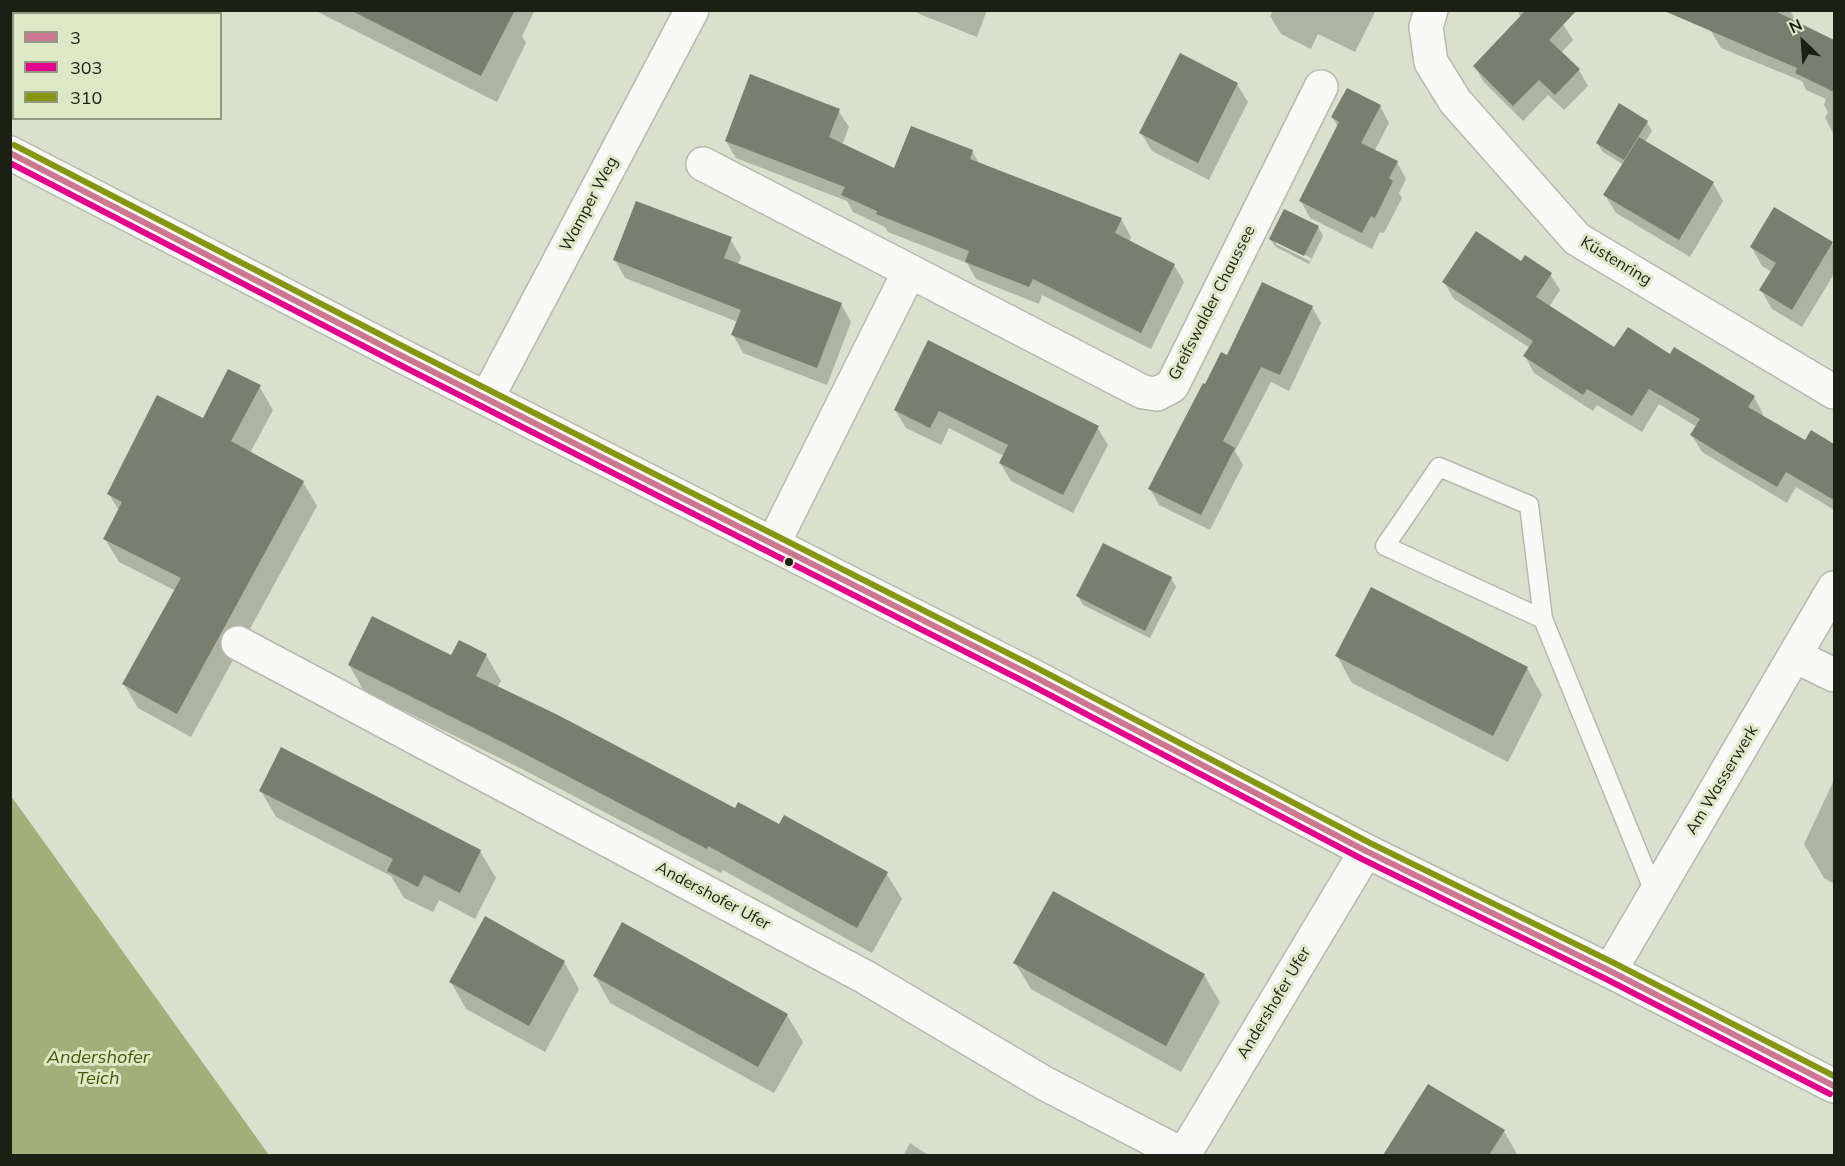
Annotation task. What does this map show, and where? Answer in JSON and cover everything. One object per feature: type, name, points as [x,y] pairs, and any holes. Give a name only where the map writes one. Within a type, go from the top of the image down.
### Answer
[{"type":"street","name":"Wamper Weg","points":[[487,398],[692,10]]},
{"type":"street","name":"Küstenring","points":[[1431,10],[1426,27],[1431,62],[1455,101],[1577,239],[1834,392]]},
{"type":"street","name":"Greifswalder Chaussee","points":[[703,164],[1143,392],[1156,394],[1172,386],[1321,87]]},
{"type":"street","points":[[10,153],[1021,670],[1366,851],[1610,971],[1834,1086]]},
{"type":"street","points":[[773,544],[909,272]]},
{"type":"street","name":"Am Wasserwerk","points":[[1610,971],[1834,588]]},
{"type":"street","name":"Andershofer Ufer","points":[[238,643],[865,977],[1044,1083],[1183,1155],[1366,851]]},
{"type":"street","points":[[1795,656],[1834,675]]},
{"type":"lane","points":[[1543,619],[1385,546],[1439,467],[1528,505],[1543,619],[1654,894]]},
{"type":"water","name":"Andershofer Teich","points":[[11,796],[269,1155],[11,1155]]},
{"type":"building","points":[[350,10],[515,10],[481,76]]},
{"type":"building","points":[[1526,10],[1577,10],[1549,40],[1580,69],[1555,95],[1539,80],[1513,106],[1473,66]]},
{"type":"building","points":[[1662,10],[1773,10],[1834,40],[1834,92],[1795,73],[1797,68]]},
{"type":"building","points":[[1180,53],[1238,83],[1198,163],[1139,133]]},
{"type":"building","points":[[750,74],[840,109],[829,137],[894,168],[911,126],[973,150],[970,159],[1122,218],[1115,233],[1175,264],[1141,333],[1033,279],[1029,287],[965,262],[969,251],[876,214],[877,211],[841,195],[845,187],[725,141]]},
{"type":"building","points":[[1347,88],[1381,105],[1361,143],[1398,161],[1389,178],[1393,181],[1375,218],[1371,216],[1362,233],[1299,201],[1339,122],[1331,117]]},
{"type":"building","points":[[1619,103],[1648,121],[1624,160],[1596,143]]},
{"type":"building","points":[[1639,137],[1714,182],[1679,240],[1603,195]]},
{"type":"building","points":[[636,201],[732,237],[724,258],[842,303],[817,368],[731,335],[741,310],[613,260]]},
{"type":"building","points":[[1774,207],[1833,242],[1792,310],[1759,290],[1776,263],[1750,247]]},
{"type":"building","points":[[1284,209],[1319,226],[1304,256],[1269,239]]},
{"type":"building","points":[[1476,231],[1521,261],[1525,255],[1552,273],[1536,297],[1614,347],[1628,327],[1670,354],[1674,347],[1755,396],[1748,407],[1805,440],[1811,430],[1834,444],[1834,500],[1786,472],[1777,487],[1739,465],[1690,435],[1700,419],[1649,389],[1632,416],[1587,389],[1583,395],[1523,356],[1533,341],[1442,282]]},
{"type":"building","points":[[1262,282],[1313,306],[1280,375],[1261,367],[1223,441],[1235,448],[1201,515],[1148,489],[1221,352],[1227,355]]},
{"type":"building","points":[[928,340],[1099,426],[1063,495],[999,463],[1008,445],[939,411],[930,428],[894,410]]},
{"type":"building","points":[[228,369],[261,385],[231,441],[304,481],[177,714],[122,684],[181,578],[103,539],[122,502],[107,494],[157,395],[203,418]]},
{"type":"building","points":[[1103,543],[1172,577],[1145,631],[1076,596]]},
{"type":"building","points":[[1371,587],[1528,667],[1493,736],[1335,656]]},
{"type":"building","points":[[372,616],[451,655],[459,640],[487,654],[476,676],[556,714],[735,808],[738,802],[779,824],[784,815],[888,872],[857,928],[708,846],[707,849],[348,665]]},
{"type":"building","points":[[281,747],[481,850],[460,893],[424,875],[418,887],[387,871],[393,859],[259,791]]},
{"type":"building","points":[[1053,891],[1205,974],[1166,1046],[1013,963]]},
{"type":"building","points":[[485,916],[565,961],[529,1026],[449,982]]},
{"type":"building","points":[[622,922],[788,1014],[758,1067],[593,976]]},
{"type":"building","points":[[1428,1084],[1505,1130],[1489,1155],[1383,1155]]},
{"type":"transit line","name":"310","points":[[14,145],[412,351],[1035,667],[1370,843],[1614,963],[1834,1076]]},
{"type":"transit line","name":"3","points":[[10,153],[408,359],[1031,675],[1366,851],[1610,971],[1834,1086]]},
{"type":"transit line","name":"303","points":[[10,163],[404,367],[1027,683],[1362,859],[1606,979],[1830,1094]]}]
